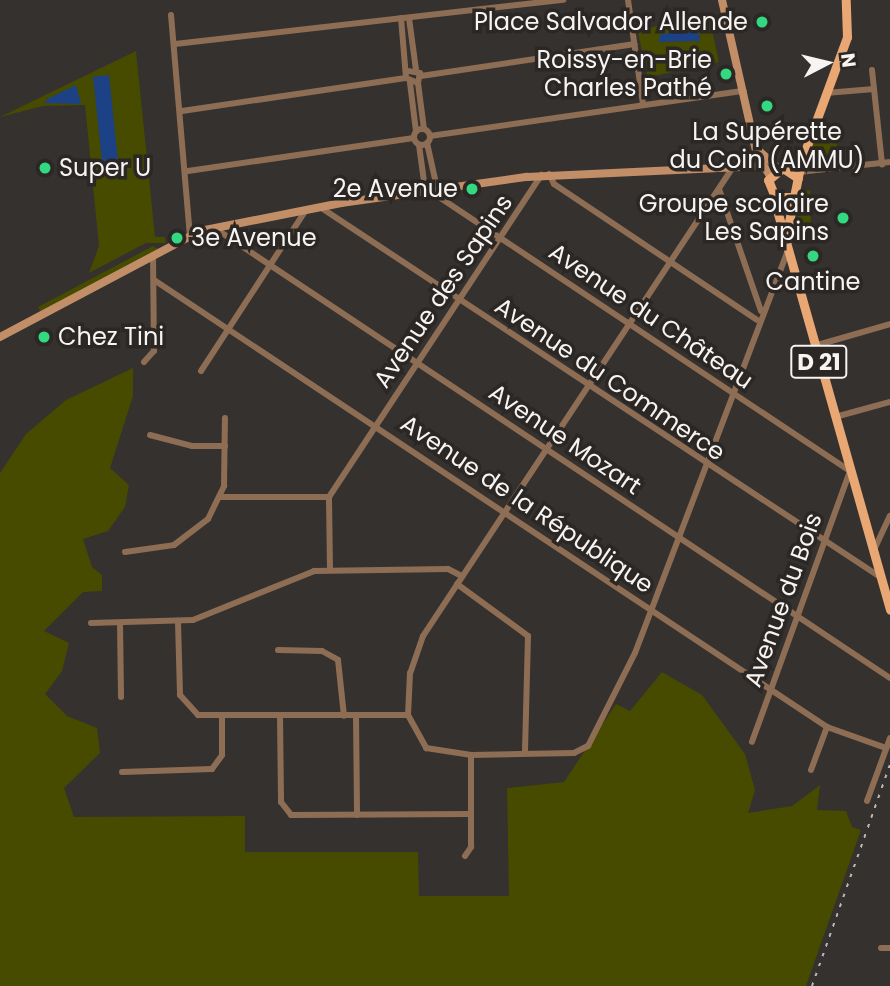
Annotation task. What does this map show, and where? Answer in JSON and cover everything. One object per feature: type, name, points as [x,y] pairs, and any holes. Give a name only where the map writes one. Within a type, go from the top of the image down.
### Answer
[{"type":"main road","points":[[722,0],[757,149],[770,176],[773,196],[793,197],[798,175],[847,37],[846,0]]},
{"type":"main road","points":[[736,167],[757,149]]},
{"type":"main road","points":[[0,337],[190,236],[320,207],[545,175],[764,164],[798,175]]},
{"type":"main road","points":[[770,176],[779,169]]},
{"type":"main road","name":"D 21","points":[[773,196],[890,610]]},
{"type":"main road","name":"D 21","points":[[787,253],[793,197]]},
{"type":"street","points":[[175,44],[564,0]]},
{"type":"street","points":[[628,0],[643,104]]},
{"type":"street","points":[[846,0],[852,0]]},
{"type":"street","points":[[171,15],[192,213],[190,236]]},
{"type":"street","points":[[405,18],[413,77],[424,129],[429,140],[436,189]]},
{"type":"street","points":[[182,111],[635,44]]},
{"type":"street","points":[[798,175],[886,163],[872,70]]},
{"type":"street","points":[[413,77],[415,135],[419,145],[425,190]]},
{"type":"street","points":[[826,93],[874,89]]},
{"type":"street","points":[[419,145],[429,140],[643,104],[744,91]]},
{"type":"street","points":[[188,171],[415,135],[424,129]]},
{"type":"street","points":[[736,167],[504,512],[416,653],[408,715],[426,748],[471,755],[577,752],[590,742],[651,610],[757,320],[787,253]]},
{"type":"street","points":[[545,175],[554,184],[757,320]]},
{"type":"street","name":"Avenue des Sapins","points":[[329,497],[545,175]]},
{"type":"street","name":"Avenue du Château","points":[[436,189],[439,197],[850,471]]},
{"type":"street","points":[[719,189],[761,311]]},
{"type":"street","name":"Avenue du Commerce","points":[[320,207],[823,544],[880,577]]},
{"type":"street","points":[[201,371],[306,210]]},
{"type":"street","points":[[192,213],[206,231]]},
{"type":"street","name":"Avenue Mozart","points":[[219,231],[890,678]]},
{"type":"street","points":[[144,362],[154,351],[153,256]]},
{"type":"street","name":"Avenue de la République","points":[[154,280],[827,727],[886,748]]},
{"type":"street","points":[[814,346],[890,324]]},
{"type":"street","points":[[835,417],[890,402]]},
{"type":"street","points":[[125,552],[179,542],[203,524],[221,497],[225,418]]},
{"type":"street","points":[[150,435],[192,446],[225,446]]},
{"type":"street","name":"Avenue du Bois","points":[[752,742],[850,471]]},
{"type":"street","points":[[221,497],[329,497],[330,570]]},
{"type":"street","points":[[873,552],[890,516]]},
{"type":"street","points":[[91,623],[178,622],[303,574],[330,570],[448,569],[462,576]]},
{"type":"street","points":[[457,584],[527,635],[526,753]]},
{"type":"street","points":[[178,622],[182,700],[194,713],[222,716],[408,715]]},
{"type":"street","points":[[120,623],[121,697]]},
{"type":"street","points":[[278,650],[322,651],[338,660],[344,716]]},
{"type":"street","points":[[356,715],[357,816]]},
{"type":"street","points":[[122,772],[211,770],[222,755],[222,716]]},
{"type":"street","points":[[280,716],[285,810],[298,817],[471,814]]},
{"type":"street","points":[[811,770],[827,727]]},
{"type":"street","points":[[867,802],[890,738]]},
{"type":"street","points":[[465,856],[471,848],[471,755]]},
{"type":"street","points":[[881,948],[890,948]]},
{"type":"shaded area","points":[[709,15],[719,62],[648,77],[638,30]]},
{"type":"shaded area","points":[[136,51],[155,237],[165,237],[166,243],[146,243],[89,273],[99,246],[85,105],[43,106],[0,117]]},
{"type":"shaded area","points":[[824,136],[834,140],[838,150],[834,160],[824,164],[814,160],[810,150],[814,140]]},
{"type":"shaded area","points":[[810,190],[811,230],[794,236],[803,191]]},
{"type":"shaded area","points":[[153,246],[158,249],[41,313],[38,307]]},
{"type":"shaded area","points":[[133,368],[133,396],[110,468],[129,485],[125,507],[108,531],[83,539],[92,567],[102,575],[102,591],[83,592],[44,631],[69,643],[62,671],[45,694],[67,716],[97,728],[100,753],[64,788],[74,817],[245,816],[245,852],[418,852],[419,896],[509,896],[507,788],[564,782],[616,704],[630,711],[662,672],[702,695],[745,754],[755,790],[748,813],[792,806],[820,785],[817,810],[846,811],[852,827],[861,830],[806,986],[0,986],[0,473],[26,434],[66,400]]},
{"type":"water","points":[[698,29],[700,41],[658,42],[661,34]]},
{"type":"water","points":[[109,75],[119,173],[103,175],[93,77]]},
{"type":"water","points":[[76,85],[81,104],[45,103],[47,99]]},
{"type":"railway","points":[[812,986],[890,764]]},
{"type":"place","name":"Place Salvador Allende","points":[[762,22]]},
{"type":"place","name":"Roissy-en-Brie Charles Pathé","points":[[726,74]]},
{"type":"place","name":"La Supérette du Coin (AMMU)","points":[[767,106]]},
{"type":"place","name":"Super U","points":[[45,168]]},
{"type":"place","name":"2e Avenue","points":[[472,189]]},
{"type":"place","name":"Groupe scolaire Les Sapins","points":[[843,218]]},
{"type":"place","name":"3e Avenue","points":[[177,238]]},
{"type":"place","name":"Cantine","points":[[813,256]]},
{"type":"place","name":"Chez Tini","points":[[44,337]]}]
